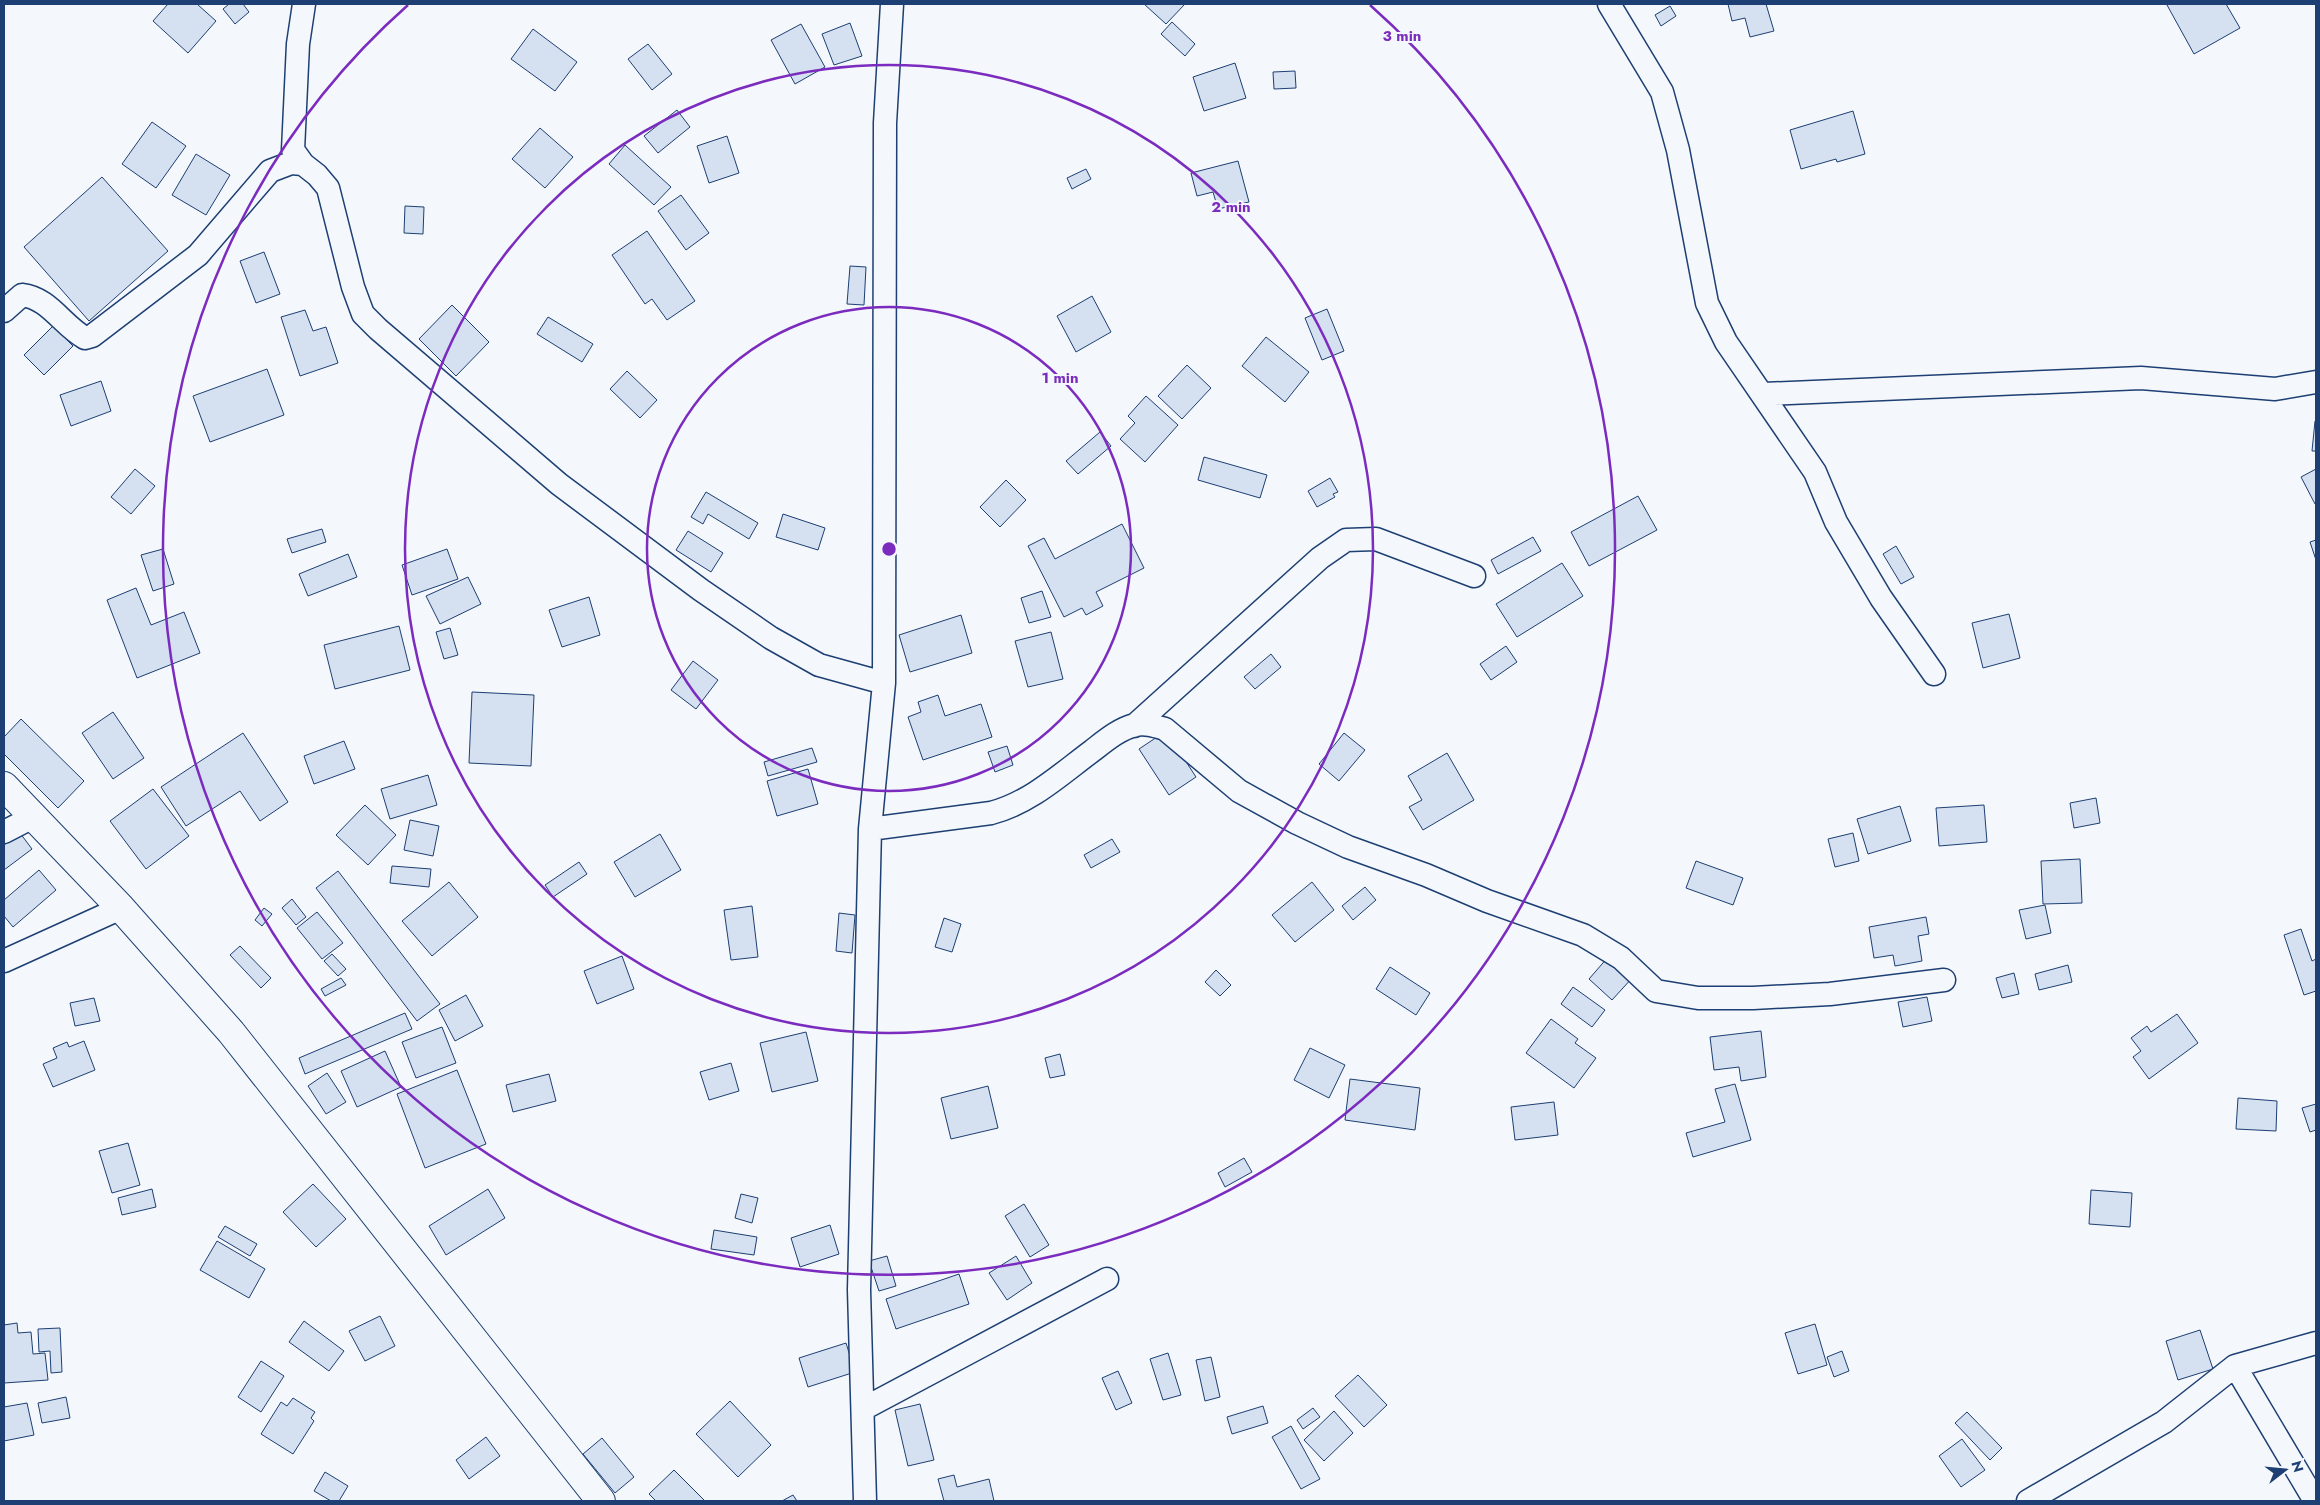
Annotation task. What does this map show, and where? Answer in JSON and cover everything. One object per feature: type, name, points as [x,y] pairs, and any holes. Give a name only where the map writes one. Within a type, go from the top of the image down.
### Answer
[{"type":"main road","points":[[4,786],[120,908],[231,1032],[601,1501]]},
{"type":"street","points":[[304,4],[298,44],[293,150],[303,164],[317,175],[328,188],[353,287],[363,314],[378,329],[559,484],[701,590],[771,638],[819,665],[884,683]]},
{"type":"street","points":[[865,1501],[859,1290],[870,829],[884,683],[885,123],[892,4]]},
{"type":"street","points":[[1609,4],[1662,92],[1678,150],[1708,303],[1726,342],[1764,394],[1815,472],[1836,522],[1881,598],[1934,674]]},
{"type":"street","points":[[4,311],[22,295],[33,296],[44,303],[77,334],[84,338],[92,336],[198,255],[270,171],[291,163],[303,164]]},
{"type":"street","points":[[1764,394],[2141,378],[2275,389],[2316,382]]},
{"type":"street","points":[[1134,726],[1320,558],[1346,540],[1376,539],[1474,576]]},
{"type":"street","points":[[870,829],[991,814],[1008,809],[1029,797],[1114,734],[1134,726],[1150,724],[1165,729],[1239,790],[1305,827],[1488,901],[1583,935],[1621,958],[1656,991],[1698,998],[1753,998],[1830,994],[1944,980]]},
{"type":"street","points":[[4,832],[33,817]]},
{"type":"street","points":[[4,961],[120,908]]},
{"type":"street","points":[[863,1409],[1107,1279]]},
{"type":"street","points":[[2028,1501],[2164,1422],[2235,1366],[2316,1343]]},
{"type":"street","points":[[2235,1366],[2315,1501]]},
{"type":"building","points":[[168,4],[197,4],[216,21],[188,53],[153,21]]},
{"type":"building","points":[[229,4],[243,4],[249,12],[235,24],[223,9]]},
{"type":"building","points":[[1144,4],[1185,4],[1166,24]]},
{"type":"building","points":[[1728,4],[1766,4],[1774,31],[1750,37],[1745,18],[1732,21]]},
{"type":"building","points":[[2226,4],[2240,28],[2194,54],[2167,5]]},
{"type":"building","points":[[1670,6],[1676,16],[1661,26],[1655,15]]},
{"type":"building","points":[[1172,22],[1195,44],[1185,56],[1161,34]]},
{"type":"building","points":[[850,23],[862,56],[834,65],[822,34]]},
{"type":"building","points":[[801,24],[825,67],[795,84],[771,40]]},
{"type":"building","points":[[533,29],[577,62],[555,91],[511,59]]},
{"type":"building","points":[[648,44],[672,74],[652,90],[628,59]]},
{"type":"building","points":[[1235,63],[1246,98],[1204,111],[1193,77]]},
{"type":"building","points":[[1295,71],[1296,88],[1274,89],[1273,72]]},
{"type":"building","points":[[677,110],[690,127],[658,153],[644,136]]},
{"type":"building","points":[[1853,111],[1865,154],[1837,162],[1836,159],[1801,169],[1790,130]]},
{"type":"building","points":[[152,122],[186,146],[156,188],[122,164]]},
{"type":"building","points":[[540,128],[573,157],[545,188],[512,159]]},
{"type":"building","points":[[727,136],[739,173],[709,183],[697,146]]},
{"type":"building","points":[[625,145],[671,187],[654,205],[609,164]]},
{"type":"building","points":[[196,154],[230,175],[206,215],[172,195]]},
{"type":"building","points":[[1238,161],[1249,202],[1218,209],[1213,192],[1197,196],[1191,173]]},
{"type":"building","points":[[1086,169],[1091,179],[1072,189],[1067,178]]},
{"type":"building","points":[[102,177],[168,251],[89,321],[24,247]]},
{"type":"building","points":[[681,195],[709,233],[686,250],[658,211]]},
{"type":"building","points":[[405,206],[424,207],[423,234],[404,233]]},
{"type":"building","points":[[647,231],[695,301],[667,320],[652,299],[645,304],[612,255]]},
{"type":"building","points":[[264,252],[280,294],[256,303],[240,261]]},
{"type":"building","points":[[850,266],[866,267],[864,305],[847,304]]},
{"type":"building","points":[[1092,296],[1111,332],[1076,352],[1057,316]]},
{"type":"building","points":[[452,305],[489,342],[456,376],[419,339]]},
{"type":"building","points":[[1327,309],[1344,351],[1322,360],[1305,318]]},
{"type":"building","points":[[305,310],[313,331],[326,327],[338,363],[300,376],[281,317]]},
{"type":"building","points":[[548,317],[593,344],[582,362],[537,334]]},
{"type":"building","points":[[53,326],[73,346],[44,375],[24,355]]},
{"type":"building","points":[[1266,337],[1309,372],[1285,402],[1242,366]]},
{"type":"building","points":[[1187,365],[1211,388],[1182,419],[1158,396]]},
{"type":"building","points":[[267,369],[284,415],[210,442],[193,396]]},
{"type":"building","points":[[627,371],[657,400],[640,418],[610,389]]},
{"type":"building","points":[[101,381],[111,411],[71,426],[60,395]]},
{"type":"building","points":[[1146,396],[1178,425],[1145,462],[1120,439],[1135,423],[1128,416]]},
{"type":"building","points":[[2315,421],[2316,451],[2312,451]]},
{"type":"building","points":[[1100,432],[1111,446],[1078,474],[1066,461]]},
{"type":"building","points":[[1204,457],[1267,475],[1260,498],[1198,480]]},
{"type":"building","points":[[135,469],[155,486],[131,514],[111,497]]},
{"type":"building","points":[[2316,469],[2316,504],[2315,504],[2301,477]]},
{"type":"building","points":[[1330,478],[1338,492],[1333,494],[1335,497],[1317,507],[1308,491]]},
{"type":"building","points":[[1006,480],[1026,500],[1000,527],[980,507]]},
{"type":"building","points":[[706,492],[758,523],[749,539],[708,514],[703,524],[691,517]]},
{"type":"building","points":[[1638,496],[1657,530],[1589,566],[1571,532]]},
{"type":"building","points":[[783,514],[825,528],[818,550],[776,537]]},
{"type":"building","points":[[1122,524],[1144,568],[1096,592],[1103,606],[1086,615],[1082,608],[1064,617],[1028,546],[1044,538],[1055,559]]},
{"type":"building","points":[[322,529],[326,542],[292,553],[287,539]]},
{"type":"building","points":[[688,531],[723,553],[711,572],[676,550]]},
{"type":"building","points":[[1533,537],[1541,551],[1498,574],[1491,560]]},
{"type":"building","points":[[2316,540],[2316,560],[2310,542]]},
{"type":"building","points":[[1896,546],[1914,577],[1901,584],[1883,554]]},
{"type":"building","points":[[163,549],[174,584],[153,591],[141,555]]},
{"type":"building","points":[[447,549],[458,579],[412,595],[402,565]]},
{"type":"building","points":[[348,554],[357,577],[308,596],[299,574]]},
{"type":"building","points":[[1562,563],[1583,596],[1517,637],[1496,604]]},
{"type":"building","points":[[468,577],[481,604],[440,624],[426,596]]},
{"type":"building","points":[[136,588],[151,625],[184,612],[200,653],[137,678],[107,600]]},
{"type":"building","points":[[1042,591],[1051,617],[1029,623],[1021,598]]},
{"type":"building","points":[[589,597],[600,635],[562,647],[549,610]]},
{"type":"building","points":[[2009,614],[2020,658],[1983,668],[1972,623]]},
{"type":"building","points":[[961,615],[972,653],[910,672],[899,635]]},
{"type":"building","points":[[399,626],[410,670],[335,689],[324,645]]},
{"type":"building","points":[[450,628],[458,655],[444,659],[436,632]]},
{"type":"building","points":[[1051,632],[1063,679],[1028,687],[1015,641]]},
{"type":"building","points":[[1506,646],[1517,662],[1491,680],[1480,664]]},
{"type":"building","points":[[1271,654],[1281,667],[1255,689],[1244,677]]},
{"type":"building","points":[[693,661],[718,680],[696,709],[671,690]]},
{"type":"building","points":[[472,692],[534,695],[531,766],[469,763]]},
{"type":"building","points":[[938,695],[945,716],[981,704],[992,737],[923,760],[908,717],[921,712],[918,702]]},
{"type":"building","points":[[113,712],[144,758],[113,779],[82,733]]},
{"type":"building","points":[[21,719],[84,781],[58,808],[4,754],[4,737]]},
{"type":"building","points":[[1166,731],[1196,777],[1169,795],[1139,749]]},
{"type":"building","points":[[243,733],[288,802],[260,821],[240,791],[186,826],[161,787]]},
{"type":"building","points":[[1344,733],[1365,750],[1339,781],[1319,764]]},
{"type":"building","points":[[344,741],[355,769],[314,784],[304,756]]},
{"type":"building","points":[[1007,746],[1013,765],[995,772],[988,752]]},
{"type":"building","points":[[812,748],[817,762],[768,776],[764,762]]},
{"type":"building","points":[[1447,753],[1474,800],[1423,830],[1409,807],[1422,800],[1408,776]]},
{"type":"building","points":[[808,769],[818,804],[777,816],[767,781]]},
{"type":"building","points":[[428,775],[437,805],[390,819],[381,789]]},
{"type":"building","points":[[153,789],[189,836],[146,869],[110,821]]},
{"type":"building","points":[[2096,798],[2100,823],[2074,828],[2070,803]]},
{"type":"building","points":[[365,805],[396,835],[368,865],[336,835]]},
{"type":"building","points":[[1984,805],[1987,842],[1939,846],[1936,808]]},
{"type":"building","points":[[1900,806],[1911,841],[1868,854],[1857,819]]},
{"type":"building","points":[[410,820],[439,826],[433,856],[404,850]]},
{"type":"building","points":[[20,833],[32,849],[4,870],[4,845]]},
{"type":"building","points":[[1853,833],[1859,861],[1835,867],[1828,839]]},
{"type":"building","points":[[660,834],[681,870],[635,897],[614,862]]},
{"type":"building","points":[[1112,839],[1120,852],[1091,868],[1084,855]]},
{"type":"building","points":[[2080,859],[2082,903],[2043,904],[2041,861]]},
{"type":"building","points":[[1696,861],[1743,878],[1733,905],[1686,888]]},
{"type":"building","points":[[579,862],[587,874],[553,897],[545,885]]},
{"type":"building","points":[[392,866],[431,869],[429,887],[390,883]]},
{"type":"building","points":[[39,870],[56,890],[13,927],[4,916],[4,900]]},
{"type":"building","points":[[338,871],[440,1004],[417,1021],[316,888]]},
{"type":"building","points":[[449,882],[478,917],[432,956],[402,921]]},
{"type":"building","points":[[1312,882],[1334,910],[1295,942],[1272,915]]},
{"type":"building","points":[[1365,887],[1376,900],[1353,920],[1342,906]]},
{"type":"building","points":[[292,899],[306,917],[296,925],[282,908]]},
{"type":"building","points":[[2045,905],[2051,933],[2026,939],[2019,910]]},
{"type":"building","points":[[752,906],[758,957],[731,960],[724,910]]},
{"type":"building","points":[[264,908],[272,914],[262,926],[255,920]]},
{"type":"building","points":[[317,912],[343,943],[322,959],[297,928]]},
{"type":"building","points":[[839,913],[855,915],[852,953],[836,951]]},
{"type":"building","points":[[1926,917],[1929,934],[1918,936],[1922,961],[1895,966],[1893,955],[1874,958],[1869,927]]},
{"type":"building","points":[[944,918],[961,924],[952,952],[935,947]]},
{"type":"building","points":[[2301,929],[2312,961],[2316,959],[2316,991],[2304,995],[2284,935]]},
{"type":"building","points":[[240,946],[271,978],[261,988],[230,955]]},
{"type":"building","points":[[332,954],[346,969],[338,976],[324,961]]},
{"type":"building","points":[[622,956],[634,989],[597,1004],[584,971]]},
{"type":"building","points":[[1609,956],[1633,977],[1612,1000],[1589,979]]},
{"type":"building","points":[[2068,965],[2072,982],[2039,990],[2035,974]]},
{"type":"building","points":[[1390,967],[1430,993],[1416,1015],[1376,989]]},
{"type":"building","points":[[1216,970],[1231,985],[1220,996],[1205,982]]},
{"type":"building","points":[[2014,973],[2019,994],[2002,998],[1996,978]]},
{"type":"building","points":[[341,978],[346,985],[325,996],[321,989]]},
{"type":"building","points":[[1573,987],[1605,1010],[1592,1027],[1561,1004]]},
{"type":"building","points":[[466,995],[483,1026],[455,1041],[439,1010]]},
{"type":"building","points":[[1927,997],[1932,1021],[1903,1027],[1898,1002]]},
{"type":"building","points":[[94,998],[100,1021],[75,1026],[70,1003]]},
{"type":"building","points":[[405,1013],[412,1029],[305,1074],[299,1058]]},
{"type":"building","points":[[2177,1014],[2198,1043],[2149,1079],[2133,1057],[2141,1051],[2131,1038],[2147,1026],[2151,1032]]},
{"type":"building","points":[[1551,1019],[1578,1039],[1575,1043],[1596,1058],[1574,1088],[1526,1053]]},
{"type":"building","points":[[442,1027],[456,1063],[416,1078],[402,1042]]},
{"type":"building","points":[[1761,1031],[1766,1077],[1741,1081],[1739,1067],[1714,1070],[1710,1037]]},
{"type":"building","points":[[806,1032],[818,1081],[772,1092],[760,1043]]},
{"type":"building","points":[[84,1041],[95,1070],[53,1087],[43,1064],[57,1058],[53,1048],[67,1042],[69,1047]]},
{"type":"building","points":[[1310,1048],[1345,1065],[1329,1098],[1294,1080]]},
{"type":"building","points":[[385,1051],[401,1087],[357,1107],[341,1071]]},
{"type":"building","points":[[1060,1054],[1065,1075],[1050,1078],[1045,1058]]},
{"type":"building","points":[[731,1063],[739,1091],[709,1100],[700,1072]]},
{"type":"building","points":[[457,1070],[486,1144],[425,1168],[397,1094]]},
{"type":"building","points":[[327,1073],[346,1102],[326,1114],[308,1086]]},
{"type":"building","points":[[549,1074],[556,1101],[513,1112],[506,1085]]},
{"type":"building","points":[[1350,1079],[1420,1088],[1415,1130],[1345,1120]]},
{"type":"building","points":[[1735,1084],[1751,1140],[1693,1157],[1686,1133],[1725,1122],[1715,1089]]},
{"type":"building","points":[[988,1086],[998,1128],[951,1139],[941,1098]]},
{"type":"building","points":[[2238,1098],[2277,1101],[2276,1131],[2236,1129]]},
{"type":"building","points":[[1554,1102],[1558,1135],[1515,1140],[1511,1107]]},
{"type":"building","points":[[2316,1104],[2316,1130],[2310,1132],[2302,1108]]},
{"type":"building","points":[[128,1143],[140,1185],[112,1193],[99,1151]]},
{"type":"building","points":[[1244,1158],[1252,1172],[1225,1187],[1218,1173]]},
{"type":"building","points":[[313,1184],[346,1219],[316,1247],[283,1212]]},
{"type":"building","points":[[152,1189],[156,1207],[122,1215],[118,1198]]},
{"type":"building","points":[[488,1189],[505,1218],[446,1255],[429,1226]]},
{"type":"building","points":[[2091,1190],[2132,1193],[2130,1227],[2089,1224]]},
{"type":"building","points":[[741,1194],[758,1198],[752,1223],[735,1218]]},
{"type":"building","points":[[1024,1204],[1049,1245],[1030,1257],[1005,1216]]},
{"type":"building","points":[[830,1225],[839,1254],[800,1267],[791,1238]]},
{"type":"building","points":[[225,1226],[257,1244],[250,1256],[218,1237]]},
{"type":"building","points":[[714,1230],[757,1237],[754,1255],[711,1249]]},
{"type":"building","points":[[217,1241],[265,1269],[249,1298],[200,1270]]},
{"type":"building","points":[[887,1256],[896,1286],[879,1291],[869,1261]]},
{"type":"building","points":[[1016,1256],[1032,1283],[1007,1300],[989,1273]]},
{"type":"building","points":[[959,1274],[969,1304],[896,1329],[886,1299]]},
{"type":"building","points":[[380,1316],[395,1346],[365,1361],[349,1331]]},
{"type":"building","points":[[304,1321],[344,1351],[329,1371],[289,1342]]},
{"type":"building","points":[[17,1323],[18,1333],[31,1332],[33,1354],[45,1353],[48,1380],[4,1383],[4,1325]]},
{"type":"building","points":[[1815,1324],[1827,1365],[1798,1374],[1785,1333]]},
{"type":"building","points":[[60,1328],[62,1372],[51,1373],[50,1351],[39,1352],[38,1329]]},
{"type":"building","points":[[2200,1330],[2213,1369],[2178,1380],[2166,1341]]},
{"type":"building","points":[[846,1343],[855,1372],[808,1387],[799,1358]]},
{"type":"building","points":[[1842,1351],[1849,1371],[1834,1377],[1827,1357]]},
{"type":"building","points":[[1168,1353],[1181,1395],[1163,1400],[1150,1359]]},
{"type":"building","points":[[1211,1357],[1220,1397],[1205,1401],[1196,1360]]},
{"type":"building","points":[[261,1361],[284,1376],[261,1412],[238,1397]]},
{"type":"building","points":[[1118,1371],[1132,1403],[1116,1410],[1102,1378]]},
{"type":"building","points":[[1358,1375],[1387,1405],[1364,1427],[1335,1396]]},
{"type":"building","points":[[66,1397],[70,1418],[42,1423],[38,1403]]},
{"type":"building","points":[[293,1398],[315,1412],[311,1418],[314,1421],[293,1454],[261,1434],[281,1402],[287,1406]]},
{"type":"building","points":[[730,1401],[771,1445],[738,1477],[696,1434]]},
{"type":"building","points":[[27,1403],[34,1435],[4,1441],[4,1407]]},
{"type":"building","points":[[920,1404],[934,1460],[908,1466],[895,1410]]},
{"type":"building","points":[[1263,1406],[1268,1423],[1232,1434],[1227,1417]]},
{"type":"building","points":[[1313,1408],[1320,1417],[1303,1429],[1297,1420]]},
{"type":"building","points":[[1334,1411],[1353,1433],[1324,1461],[1304,1440]]},
{"type":"building","points":[[1967,1412],[2002,1448],[1990,1460],[1955,1423]]},
{"type":"building","points":[[1291,1426],[1320,1479],[1301,1489],[1272,1437]]},
{"type":"building","points":[[486,1437],[500,1456],[469,1479],[456,1460]]},
{"type":"building","points":[[602,1438],[634,1477],[615,1493],[583,1454]]},
{"type":"building","points":[[1962,1439],[1985,1470],[1961,1487],[1939,1456]]},
{"type":"building","points":[[674,1470],[705,1501],[656,1501],[649,1494]]},
{"type":"building","points":[[325,1472],[348,1486],[339,1501],[331,1501],[314,1491]]},
{"type":"building","points":[[954,1475],[957,1487],[989,1479],[994,1501],[944,1501],[938,1479]]},
{"type":"building","points":[[793,1495],[797,1501],[782,1501]]}]
